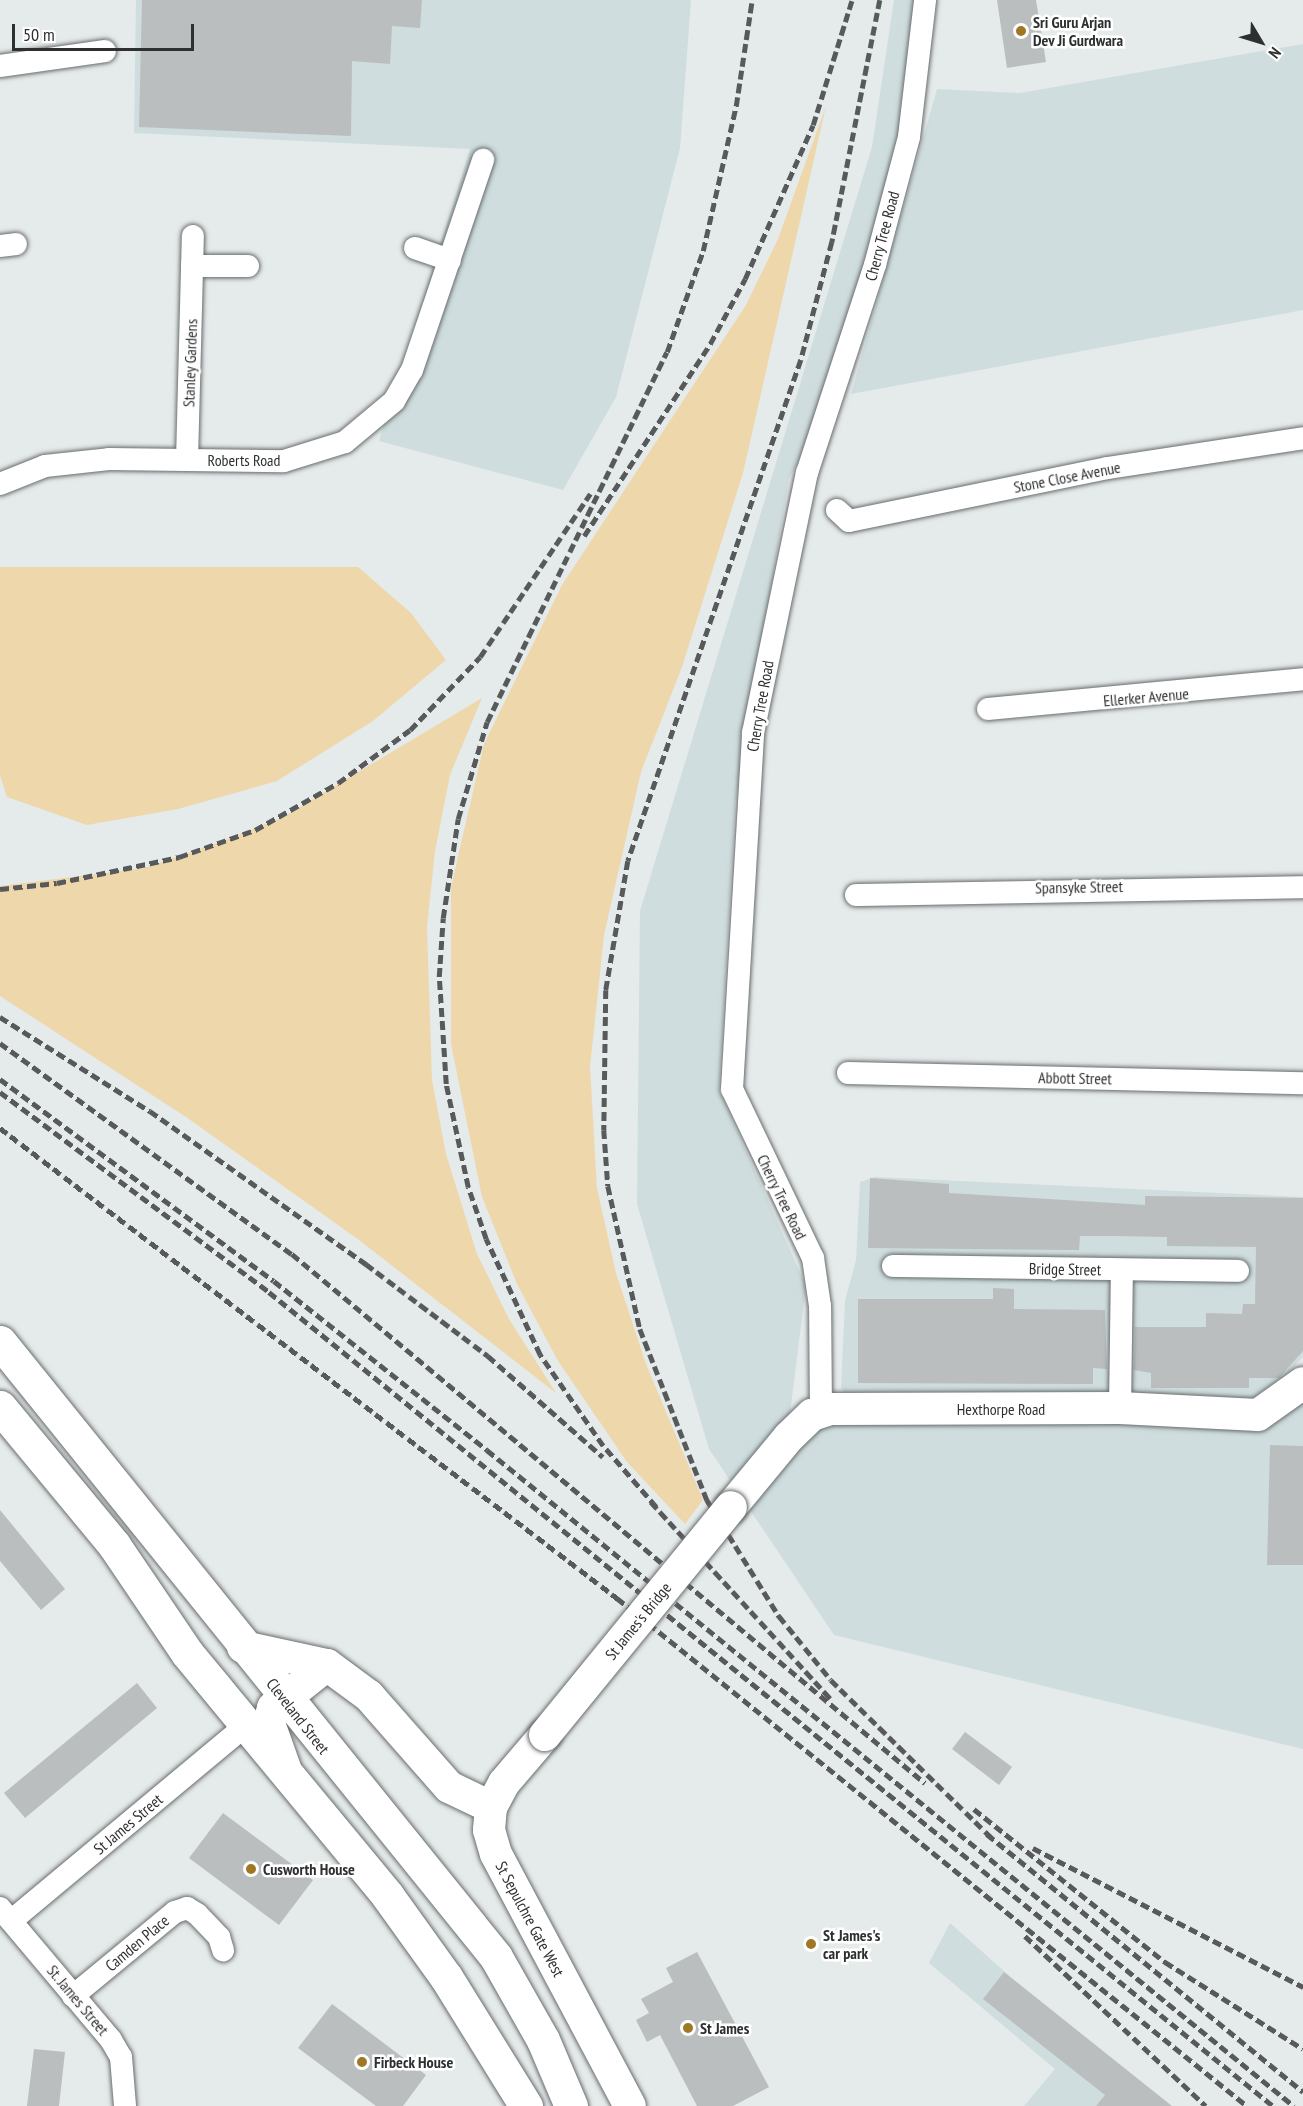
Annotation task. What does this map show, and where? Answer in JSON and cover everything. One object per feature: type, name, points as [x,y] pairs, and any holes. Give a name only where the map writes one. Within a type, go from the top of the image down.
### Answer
[{"type":"highway","name":"Cleveland Street","points":[[0,1342],[102,1464],[243,1647],[496,1957],[543,2040],[571,2106]]},
{"type":"highway","points":[[0,1407],[114,1545],[187,1653],[287,1774],[446,1977],[526,2106]]},
{"type":"street","name":"Cherry Tree Road","points":[[821,1412],[820,1306],[813,1258],[732,1089],[753,733],[807,473],[875,265],[909,137],[926,0]]},
{"type":"street","points":[[0,66],[105,51]]},
{"type":"street","name":"Roberts Road","points":[[0,484],[45,466],[187,460],[284,461],[345,442],[370,424],[394,400],[412,370],[483,160]]},
{"type":"street","name":"Stanley Gardens","points":[[187,460],[193,236]]},
{"type":"street","points":[[415,248],[450,260]]},
{"type":"street","points":[[192,266],[248,267]]},
{"type":"street","name":"Stone Close Avenue","points":[[837,510],[849,521],[1108,468],[1303,438]]},
{"type":"street","name":"Ellerker Avenue","points":[[988,709],[1303,679]]},
{"type":"street","name":"Spansyke Street","points":[[856,895],[1066,887],[1303,887]]},
{"type":"street","name":"Abbott Street","points":[[848,1073],[1303,1083]]},
{"type":"street","name":"Bridge Street","points":[[893,1266],[1238,1271]]},
{"type":"street","points":[[1120,1408],[1122,1270]]},
{"type":"street","name":"Hexthorpe Road","points":[[821,1412],[1120,1408],[1258,1415],[1302,1388]]},
{"type":"street","name":"St James's Bridge","points":[[491,1807],[545,1735],[789,1437],[821,1412]]},
{"type":"street","points":[[243,1647],[327,1665],[369,1696],[449,1787],[491,1807]]},
{"type":"street","points":[[287,1774],[269,1723],[273,1708],[327,1665]]},
{"type":"street","name":"St James Street","points":[[5,1915],[245,1726]]},
{"type":"street","name":"St Sepulchre Gate West","points":[[491,1807],[489,1830],[496,1854],[630,2106]]},
{"type":"street","name":"Camden Place","points":[[73,1996],[175,1912],[187,1908],[197,1914],[219,1937],[223,1950]]},
{"type":"street","name":"St. James Street","points":[[5,1915],[121,2057],[125,2106]]},
{"type":"shaded area","points":[[136,0],[691,0],[680,148],[616,397],[563,490],[379,441],[470,149],[134,133]]},
{"type":"shaded area","points":[[894,0],[925,0],[908,134],[818,421],[789,479],[735,803],[719,1090],[806,1286],[789,1421],[1258,1415],[1303,1383],[1303,1749],[834,1635],[709,1449],[637,1204],[640,911],[872,147]]},
{"type":"shaded area","points":[[1303,44],[1303,310],[851,394],[937,89],[1020,93]]},
{"type":"shaded area","points":[[826,106],[743,473],[682,667],[641,772],[604,935],[590,1067],[597,1188],[616,1273],[646,1364],[703,1500],[685,1524],[627,1462],[558,1361],[517,1284],[482,1197],[451,1044],[451,887],[484,744],[562,585],[746,305],[778,239]]},
{"type":"shaded area","points":[[0,567],[358,567],[411,613],[446,660],[373,721],[277,781],[178,809],[87,825],[7,797],[0,775]]},
{"type":"shaded area","points":[[482,698],[450,775],[435,851],[427,927],[432,1080],[446,1154],[477,1254],[509,1319],[556,1393],[359,1240],[186,1117],[0,996],[0,886],[144,868],[220,842],[283,817]]},
{"type":"shaded area","points":[[875,1177],[1303,1197],[1303,1357],[1261,1401],[849,1398],[841,1388],[845,1301],[856,1260],[860,1182]]},
{"type":"shaded area","points":[[950,1923],[1156,2106],[1024,2106],[1055,2069],[929,1963]]},
{"type":"building","points":[[142,0],[422,0],[420,28],[392,26],[390,64],[352,61],[351,136],[139,127]]},
{"type":"building","name":"Sri Guru Arjan Dev Ji Gurdwara","points":[[997,0],[1036,0],[1046,62],[1007,68]]},
{"type":"building","points":[[870,1178],[949,1184],[949,1193],[1145,1205],[1145,1196],[1303,1198],[1303,1351],[1279,1378],[1249,1378],[1249,1388],[1151,1388],[1151,1373],[1134,1370],[1135,1327],[1206,1327],[1206,1313],[1242,1314],[1243,1304],[1255,1304],[1256,1247],[1167,1246],[1167,1237],[1080,1236],[1079,1250],[868,1248]]},
{"type":"building","points":[[993,1288],[1014,1289],[1014,1309],[1105,1310],[1107,1369],[1093,1368],[1093,1384],[858,1383],[858,1299],[993,1299]]},
{"type":"building","points":[[1270,1445],[1303,1446],[1303,1565],[1267,1565]]},
{"type":"building","points":[[0,1510],[65,1589],[41,1610],[0,1561]]},
{"type":"building","points":[[137,1683],[157,1708],[25,1818],[4,1793]]},
{"type":"building","points":[[965,1732],[1012,1767],[999,1785],[952,1749]]},
{"type":"building","name":"Cusworth House","points":[[223,1813],[313,1880],[279,1925],[189,1858]]},
{"type":"building","name":"St James","points":[[697,1952],[769,2087],[733,2106],[697,2106],[660,2035],[647,2042],[636,2020],[649,2013],[641,1999],[673,1982],[666,1968]]},
{"type":"building","points":[[1004,1972],[1172,2106],[1096,2106],[1105,2095],[983,1999]]},
{"type":"building","name":"Firbeck House","points":[[332,2004],[426,2075],[403,2106],[376,2106],[298,2048]]},
{"type":"building","points":[[34,2049],[65,2052],[59,2106],[27,2106]]},
{"type":"railway","points":[[656,1507],[603,1446],[540,1355],[486,1239],[468,1187],[446,1084],[439,977],[443,918],[458,819],[487,722],[667,352],[703,251],[736,106],[752,0]]},
{"type":"railway","points":[[584,536],[710,344],[745,279],[813,125],[852,0]]},
{"type":"railway","points":[[880,0],[832,242],[801,360],[628,861],[606,990],[604,1130],[608,1186],[640,1329],[707,1500],[779,1616],[831,1680],[993,1839]]},
{"type":"railway","points":[[0,889],[57,883],[179,857],[255,830],[338,783],[410,730],[480,657],[590,494]]},
{"type":"railway","points":[[0,1017],[150,1111],[366,1264],[488,1356],[603,1457]]},
{"type":"railway","points":[[0,1043],[292,1254],[925,1783]]},
{"type":"railway","points":[[0,1079],[274,1281],[487,1450],[1294,2106]]},
{"type":"railway","points":[[0,1092],[269,1292],[1273,2106]]},
{"type":"railway","points":[[0,1128],[617,1598],[1247,2106]]},
{"type":"railway","points":[[651,1502],[831,1699]]},
{"type":"railway","points":[[974,1809],[1165,1962],[1303,2049]]},
{"type":"railway","points":[[987,1834],[1303,2092]]},
{"type":"railway","points":[[1033,1848],[1303,1987]]},
{"type":"railway","points":[[1025,1936],[1206,2106]]},
{"type":"place","name":"Sri Guru Arjan Dev Ji Gurdwara","points":[[1021,31]]},
{"type":"place","name":"Cusworth House","points":[[251,1869]]},
{"type":"place","name":"St James's car park","points":[[811,1944]]},
{"type":"place","name":"St James","points":[[688,2028]]},
{"type":"place","name":"Firbeck House","points":[[362,2062]]}]
